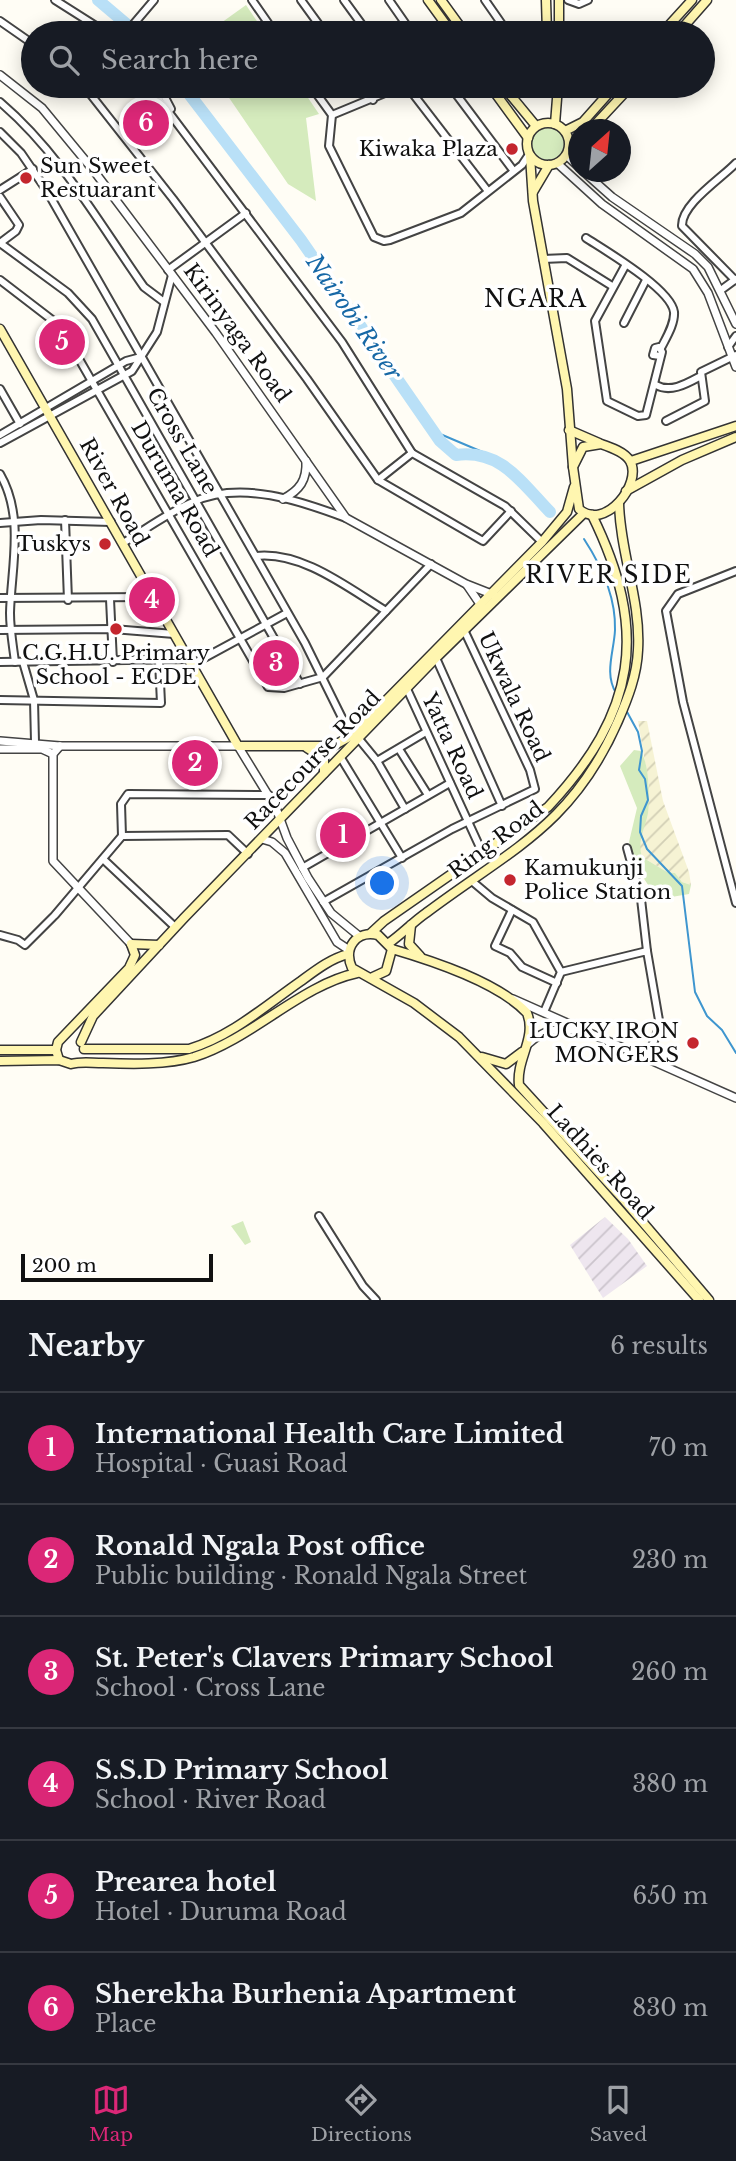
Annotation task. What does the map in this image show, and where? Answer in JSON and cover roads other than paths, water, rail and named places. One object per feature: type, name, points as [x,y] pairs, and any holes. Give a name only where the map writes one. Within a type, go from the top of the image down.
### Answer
[{"type":"main road","points":[[428,0],[443,21]]},
{"type":"main road","points":[[441,0],[456,21]]},
{"type":"main road","points":[[546,0],[547,21]]},
{"type":"main road","points":[[559,0],[559,21]]},
{"type":"main road","points":[[689,21],[707,0]]},
{"type":"main road","points":[[673,21],[689,3]]},
{"type":"main road","points":[[498,98],[527,138],[543,259],[567,388],[569,430],[573,467],[573,487],[579,509],[588,514],[610,511],[619,503],[625,491],[633,471],[631,461],[624,454],[569,430]]},
{"type":"main road","points":[[513,98],[536,126]]},
{"type":"main road","points":[[555,124],[557,98]]},
{"type":"main road","points":[[565,131],[583,122],[604,98]]},
{"type":"main road","points":[[601,119],[620,98]]},
{"type":"main road","points":[[527,138],[536,126],[544,123],[555,124],[565,131],[568,138]]},
{"type":"main road","points":[[533,192],[553,164],[566,155],[568,146]]},
{"type":"main road","points":[[530,155],[553,164]]},
{"type":"main road","name":"River Road","points":[[0,329],[50,412],[151,597],[192,662],[238,746]]},
{"type":"main road","points":[[631,461],[736,426]]},
{"type":"main road","points":[[625,491],[682,460],[736,437]]},
{"type":"main road","points":[[573,467],[583,447],[601,444]]},
{"type":"main road","name":"Racecourse Road","points":[[304,747],[335,745],[355,737],[407,689],[464,630],[489,593],[542,542],[567,512],[573,487]]},
{"type":"main road","name":"Ring Road","points":[[391,946],[411,925],[519,849],[560,812],[587,778],[622,712],[636,665],[638,622],[621,548],[619,503]]},
{"type":"main road","name":"Racecourse Road","points":[[82,1046],[93,1016],[280,818],[341,758],[355,737],[482,607],[499,597],[588,514]]},
{"type":"main road","name":"Ring Road","points":[[371,933],[390,916],[531,822],[569,785],[586,760],[618,697],[625,670],[628,628],[619,583],[588,514]]},
{"type":"main road","points":[[238,746],[304,747],[320,755],[325,765],[324,773]]},
{"type":"main road","points":[[411,925],[409,944],[421,958]]},
{"type":"main road","points":[[65,1037],[76,1038],[82,1046],[135,1051],[189,1049],[203,1045],[238,1026],[328,962],[348,952],[359,936],[371,933],[391,946],[507,996],[527,1013],[531,1030],[518,1076],[525,1094],[623,1199],[709,1300]]},
{"type":"main road","points":[[60,1060],[55,1050],[58,1042],[129,968],[135,955],[131,944],[160,945]]},
{"type":"main road","points":[[0,1060],[60,1060],[71,1064],[78,1061],[126,1063],[191,1058],[244,1036],[335,980],[357,973],[373,977],[386,971],[391,946]]},
{"type":"main road","points":[[348,952],[349,961],[357,973]]},
{"type":"main road","name":"Ladhies Road","points":[[373,977],[432,1015],[472,1051],[543,1123],[699,1300]]},
{"type":"main road","points":[[472,1051],[487,1060],[506,1064],[516,1059],[528,1044]]},
{"type":"main road","points":[[78,1061],[82,1046]]},
{"type":"main road","points":[[0,1050],[55,1050]]},
{"type":"street","points":[[55,0],[88,21]]},
{"type":"street","points":[[136,21],[153,0]]},
{"type":"street","points":[[253,0],[267,21]]},
{"type":"street","points":[[302,0],[317,21]]},
{"type":"street","points":[[344,0],[359,21]]},
{"type":"street","points":[[389,0],[404,21]]},
{"type":"street","points":[[485,0],[500,21]]},
{"type":"street","points":[[568,0],[579,4],[588,0]]},
{"type":"street","points":[[689,3],[694,15]]},
{"type":"street","points":[[0,22],[21,36]]},
{"type":"street","name":"Kirinyaga Road","points":[[0,75],[21,92]]},
{"type":"street","name":"Kirinyaga Road","points":[[28,98],[43,110],[170,273],[346,518],[466,584],[499,597]]},
{"type":"street","points":[[94,98],[124,132],[377,480],[483,541],[511,511]]},
{"type":"street","points":[[158,98],[366,377],[412,453],[511,511],[542,542]]},
{"type":"street","points":[[165,98],[180,126]]},
{"type":"street","points":[[320,98],[331,115],[329,146],[374,236],[379,240],[390,240],[461,213],[475,205],[487,190],[523,164],[530,155]]},
{"type":"street","points":[[331,115],[377,98]]},
{"type":"street","points":[[414,98],[487,190]]},
{"type":"street","points":[[459,98],[513,170]]},
{"type":"street","points":[[0,102],[25,123],[46,147],[144,287],[164,302]]},
{"type":"street","points":[[0,132],[33,169],[256,556],[355,737],[377,761],[405,809]]},
{"type":"street","points":[[721,290],[735,279],[682,226],[682,220],[696,200],[736,163]]},
{"type":"street","points":[[523,164],[531,173]]},
{"type":"street","points":[[553,164],[602,204],[693,269],[708,293],[735,361],[703,370],[699,377],[675,387],[663,389],[656,385]]},
{"type":"street","points":[[0,190],[33,169]]},
{"type":"street","points":[[729,170],[736,178]]},
{"type":"street","points":[[595,182],[612,197],[695,254],[708,267],[736,324]]},
{"type":"street","points":[[0,197],[19,225],[16,232],[0,243]]},
{"type":"street","points":[[0,435],[97,391],[136,367],[157,332],[170,273],[246,214]]},
{"type":"street","points":[[586,238],[646,279],[673,308],[672,324],[660,352],[656,385],[646,415],[638,415],[606,398],[595,321],[625,266]]},
{"type":"street","name":"Cross Lane","points":[[0,243],[84,308],[300,684]]},
{"type":"street","points":[[543,259],[567,258],[612,286]]},
{"type":"street","points":[[624,323],[646,279]]},
{"type":"street","name":"Duruma Road","points":[[0,280],[60,326],[268,687],[278,689],[323,677]]},
{"type":"street","points":[[728,347],[735,338]]},
{"type":"street","points":[[0,443],[118,366],[141,357]]},
{"type":"street","points":[[666,421],[705,401],[706,396],[699,377]]},
{"type":"street","points":[[0,389],[20,424]]},
{"type":"street","points":[[377,480],[412,453]]},
{"type":"street","points":[[283,499],[300,488],[306,475],[306,460]]},
{"type":"street","points":[[0,474],[9,494],[13,520],[16,566],[11,598],[11,630],[19,662],[34,700],[35,742]]},
{"type":"street","points":[[122,543],[194,501],[220,495],[244,494],[283,499],[346,518]]},
{"type":"street","points":[[0,523],[13,520],[111,522]]},
{"type":"street","points":[[65,520],[68,600]]},
{"type":"street","points":[[256,556],[269,554],[298,561],[386,611]]},
{"type":"street","points":[[323,677],[431,564]]},
{"type":"street","points":[[736,571],[678,594],[666,611],[683,702],[736,903]]},
{"type":"street","points":[[466,584],[482,607]]},
{"type":"street","points":[[0,597],[68,600],[151,597]]},
{"type":"street","points":[[110,598],[113,662]]},
{"type":"street","points":[[0,662],[192,662],[287,613]]},
{"type":"street","points":[[0,630],[113,629],[174,634]]},
{"type":"street","name":"Ukwala Road","points":[[323,902],[467,821],[533,792],[535,787],[530,769],[464,630]]},
{"type":"street","points":[[436,658],[502,806]]},
{"type":"street","points":[[0,699],[160,703],[159,661]]},
{"type":"street","name":"Yatta Road","points":[[407,689],[483,855]]},
{"type":"street","points":[[377,761],[426,732]]},
{"type":"street","points":[[0,741],[61,746],[238,746]]},
{"type":"street","points":[[61,746],[53,754],[51,857],[131,944]]},
{"type":"street","name":"River Road","points":[[238,746],[280,818]]},
{"type":"street","points":[[0,749],[42,748],[53,754]]},
{"type":"street","points":[[399,750],[428,795]]},
{"type":"street","points":[[341,758],[402,858]]},
{"type":"street","points":[[302,867],[450,783]]},
{"type":"street","points":[[0,935],[13,938],[24,945],[54,916],[122,836],[121,804],[125,796],[269,795]]},
{"type":"street","points":[[280,818],[302,867],[323,902],[359,936]]},
{"type":"street","points":[[122,836],[228,835],[248,854]]},
{"type":"street","points":[[262,839],[272,842],[285,853],[337,942],[348,952]]},
{"type":"street","points":[[628,848],[641,899],[660,1026],[647,1058]]},
{"type":"street","points":[[103,859],[176,927]]},
{"type":"street","points":[[472,882],[533,922],[561,972],[544,1012]]},
{"type":"street","points":[[512,909],[496,947],[511,954],[522,967],[557,983]]},
{"type":"street","points":[[561,972],[647,951]]},
{"type":"street","points":[[507,996],[736,1098]]},
{"type":"street","points":[[528,1044],[543,1031],[552,1028],[581,1031]]},
{"type":"street","points":[[319,1216],[363,1286],[376,1300]]},
{"type":"waterway","name":"Nairobi River","points":[[98,0],[123,21]]},
{"type":"waterway","name":"Nairobi River","points":[[192,98],[301,240],[440,441],[456,455],[472,454],[498,462],[519,479],[550,512]]},
{"type":"waterway","points":[[433,431],[492,456]]},
{"type":"waterway","name":"Nairobi River","points":[[584,539],[602,571],[613,606],[615,630],[610,670],[616,693]]},
{"type":"waterway","name":"Nairobi River","points":[[626,710],[638,732],[642,751],[639,770],[645,779],[648,800],[641,816],[640,832],[647,849],[682,886],[695,992],[707,1016],[722,1030],[736,1053]]},
{"type":"place","name":"Sherekha Burhenia Apartment","points":[[146,123]]},
{"type":"place","name":"Kiwaka Plaza","points":[[512,149]]},
{"type":"place","name":"Sun Sweet Restuarant","points":[[26,178]]},
{"type":"place","name":"Prearea hotel","points":[[62,342]]},
{"type":"place","name":"Tuskys","points":[[105,544]]},
{"type":"place","name":"S.S.D Primary School","points":[[152,600]]},
{"type":"place","name":"C.G.H.U. Primary School - ECDE","points":[[116,629]]},
{"type":"place","name":"St. Peter's Clavers Primary School","points":[[276,663]]},
{"type":"place","name":"Ronald Ngala Post office","points":[[195,763]]},
{"type":"place","name":"International Health Care Limited","points":[[343,835]]},
{"type":"place","name":"Kamukunji Police Station","points":[[510,880]]},
{"type":"place","name":"LUCKY IRON MONGERS","points":[[693,1043]]},
{"type":"district","name":"NGARA","points":[[536,299]]},
{"type":"district","name":"RIVER SIDE","points":[[609,575]]}]
